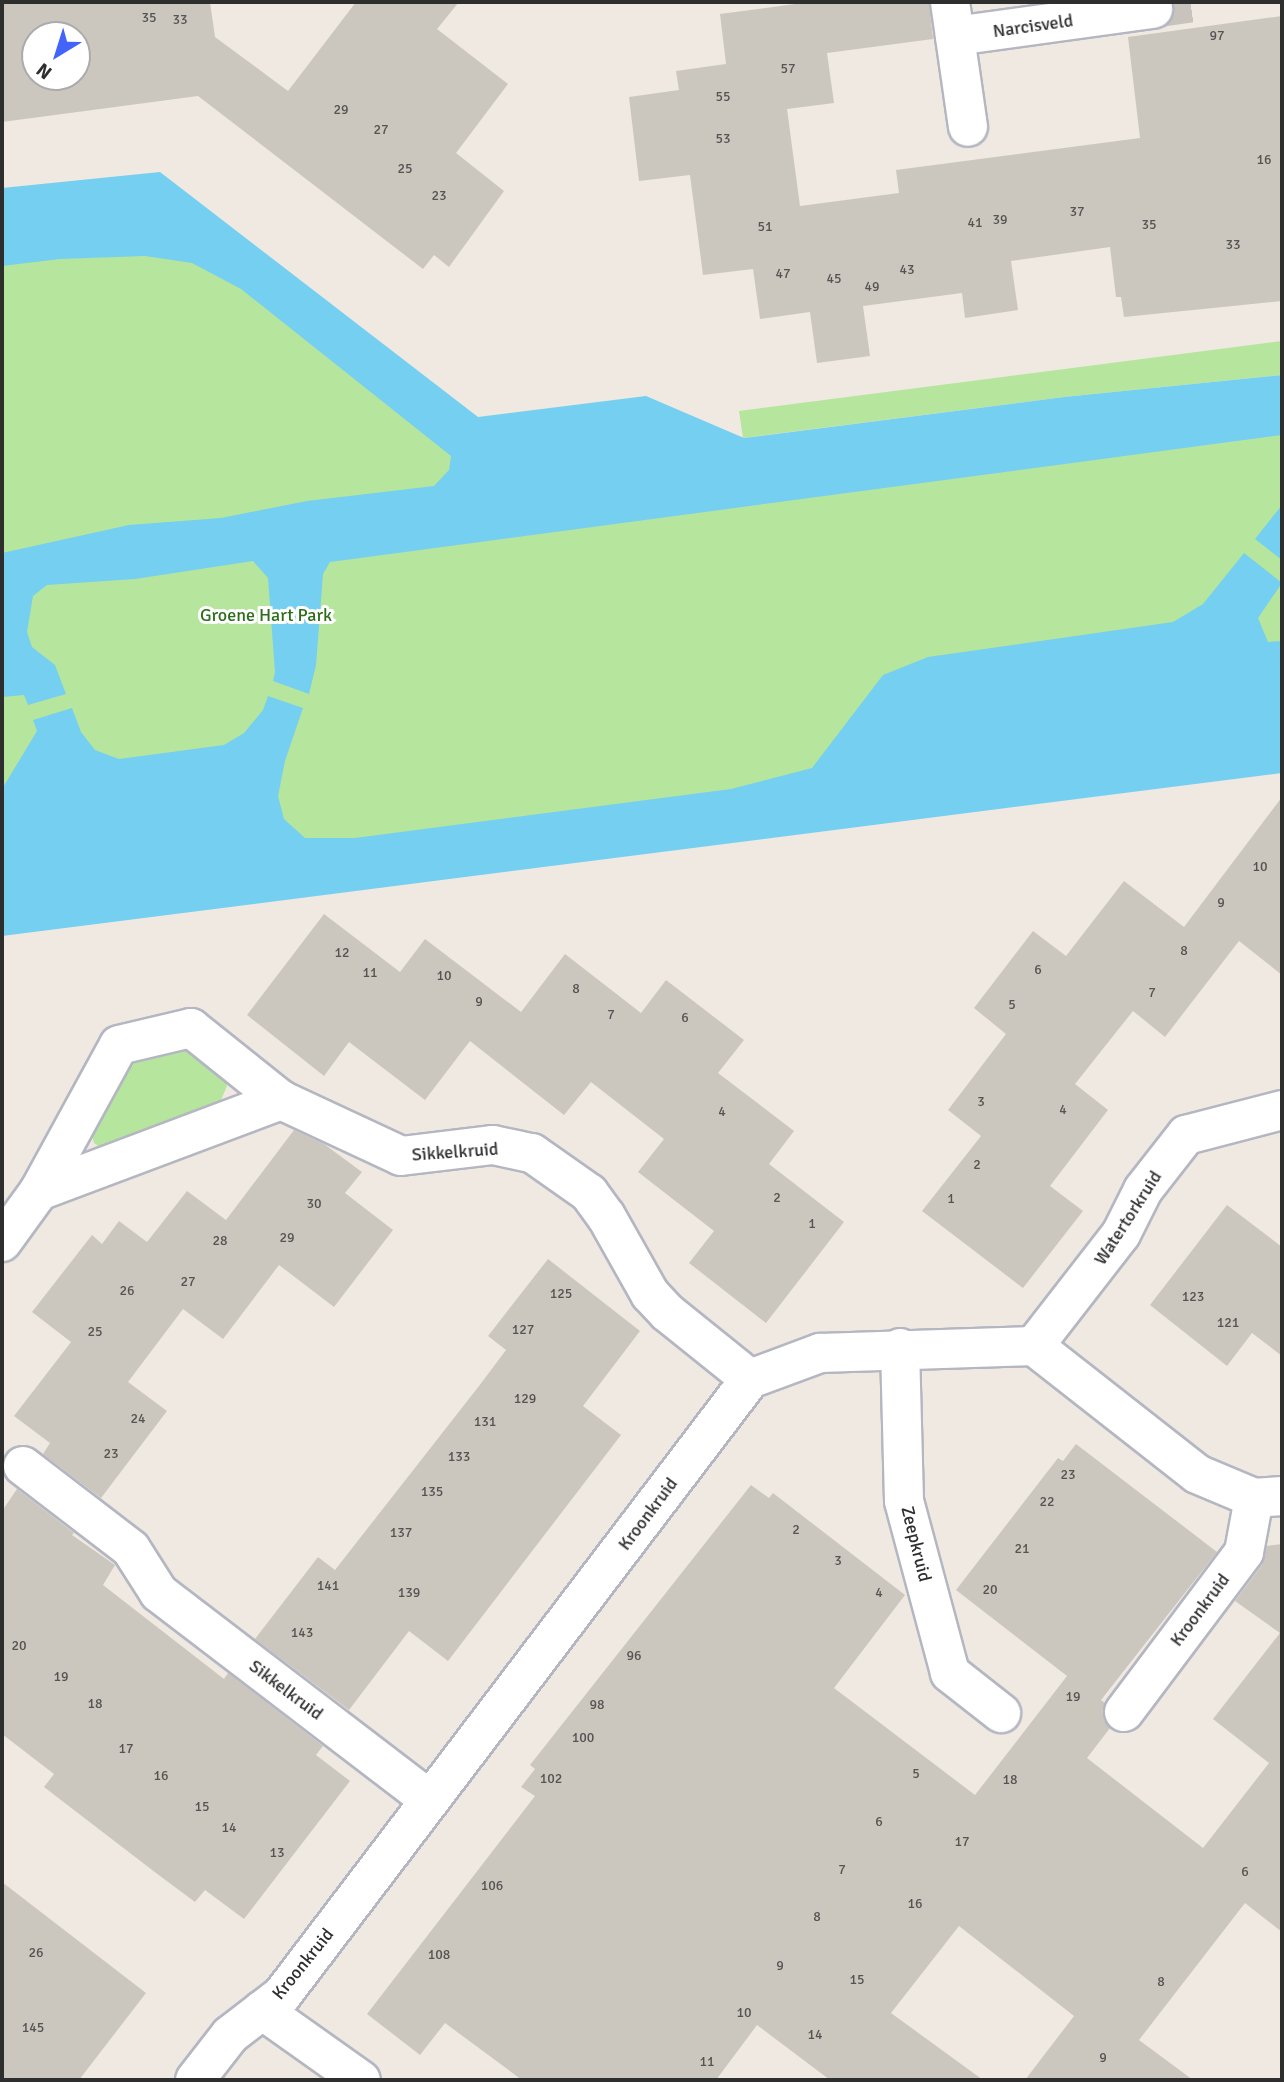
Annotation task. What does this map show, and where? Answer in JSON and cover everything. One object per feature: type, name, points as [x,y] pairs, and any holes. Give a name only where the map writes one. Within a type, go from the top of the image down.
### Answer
[{"type":"street","name":"Narcisveld","points":[[968,127],[953,19],[1153,9]]},
{"type":"street","name":"Sikkelkruid","points":[[2,1242],[39,1191],[119,1045],[191,1028],[281,1100],[401,1156],[493,1146],[532,1153],[589,1193],[606,1216],[650,1294],[750,1380]]},
{"type":"street","points":[[39,1191],[281,1100]]},
{"type":"street","name":"Watertorkruid","points":[[1034,1346],[1121,1234],[1143,1190],[1186,1135],[1282,1110]]},
{"type":"street","points":[[750,1380],[820,1353],[900,1348],[1034,1346]]},
{"type":"street","name":"Kroonkruid","points":[[1034,1346],[1197,1474],[1268,1497],[1244,1552],[1124,1712]]},
{"type":"street","name":"Zeepkruid","points":[[900,1348],[904,1501],[950,1673],[1001,1713]]},
{"type":"street","name":"Kroonkruid","points":[[195,2080],[230,2035],[282,1995],[750,1380]]},
{"type":"street","name":"Sikkelkruid","points":[[23,1466],[131,1549],[159,1593],[430,1800]]},
{"type":"street","points":[[262,2010],[361,2080]]},
{"type":"green space","name":"Groene Hart Park","points":[[159,196],[538,491],[1282,406],[1282,744],[2,918],[2,216]]},
{"type":"green space","points":[[1282,341],[1282,375],[1064,397],[743,438],[739,411]]},
{"type":"green space","points":[[161,1045],[192,1049],[224,1071],[227,1086],[218,1107],[107,1152],[94,1143],[88,1120],[132,1061]]},
{"type":"water","points":[[160,172],[478,417],[646,396],[744,438],[1064,397],[1282,375],[1282,435],[330,562],[323,574],[316,665],[309,694],[273,681],[275,672],[268,578],[253,561],[135,579],[47,585],[33,596],[27,632],[32,647],[55,665],[66,694],[28,705],[24,695],[2,697],[2,553],[129,525],[221,518],[307,501],[434,486],[449,470],[451,456],[241,289],[192,263],[145,256],[60,259],[2,266],[2,188]]},
{"type":"water","points":[[1282,505],[1282,560],[1255,539]]},
{"type":"water","points":[[1244,553],[1282,583],[1258,618],[1268,642],[1282,641],[1282,773],[2,936],[2,789],[37,731],[33,720],[72,708],[81,732],[95,750],[119,759],[224,745],[244,733],[263,710],[268,696],[303,708],[285,761],[278,796],[284,819],[305,838],[355,838],[731,789],[812,768],[883,675],[928,657],[1173,622],[1203,604]]},
{"type":"building","points":[[2,2],[210,2],[215,37],[288,91],[356,2],[459,2],[437,29],[508,84],[456,153],[504,191],[449,267],[434,255],[423,269],[198,96],[2,122]]},
{"type":"building","points":[[810,2],[929,2],[933,39],[827,53],[834,103],[787,109],[800,206],[899,193],[896,170],[1140,138],[1128,37],[1282,16],[1282,301],[1124,317],[1121,297],[1116,297],[1110,247],[1011,261],[1018,310],[965,318],[962,293],[863,306],[870,356],[817,363],[810,312],[760,319],[753,269],[703,275],[690,175],[639,181],[629,97],[679,90],[676,71],[726,64],[720,14]]},
{"type":"building","points":[[1282,797],[1282,975],[1239,941],[1165,1037],[1133,1011],[1075,1084],[1108,1110],[1050,1186],[1083,1211],[1023,1288],[922,1211],[981,1136],[948,1110],[1006,1034],[974,1008],[1033,931],[1066,956],[1124,881],[1184,927]]},
{"type":"building","points":[[324,914],[400,972],[425,939],[521,1012],[565,954],[641,1013],[666,980],[744,1040],[718,1073],[794,1131],[769,1164],[844,1222],[766,1323],[689,1263],[714,1231],[638,1172],[664,1139],[591,1082],[564,1115],[470,1041],[425,1100],[349,1042],[324,1076],[247,1015]]},
{"type":"building","points":[[294,1130],[324,1144],[362,1172],[345,1193],[393,1230],[334,1307],[279,1265],[223,1339],[183,1309],[128,1382],[167,1411],[101,1498],[43,1454],[50,1443],[14,1416],[71,1342],[32,1312],[92,1235],[102,1244],[119,1221],[147,1242],[187,1191],[226,1220]]},
{"type":"building","points":[[1227,1205],[1282,1247],[1282,1356],[1252,1333],[1227,1366],[1150,1305]]},
{"type":"building","points":[[548,1259],[640,1331],[583,1406],[621,1435],[448,1661],[409,1631],[349,1710],[255,1639],[318,1557],[335,1570],[479,1386],[506,1350],[488,1336]]},
{"type":"building","points":[[1076,1444],[1217,1552],[1101,1700],[1105,1703],[1104,1720],[1110,1728],[1087,1758],[1203,1848],[1269,1763],[1213,1719],[1280,1633],[1235,1601],[1262,1565],[1267,1546],[1282,1544],[1282,1932],[1245,1903],[1139,2040],[1193,2080],[1025,2080],[1074,2016],[959,1926],[891,2013],[983,2080],[830,2080],[757,2025],[716,2080],[522,2080],[445,2023],[420,2055],[367,2014],[535,1796],[521,1787],[535,1769],[530,1765],[751,1485],[769,1498],[773,1493],[905,1595],[834,1688],[975,1795],[1067,1676],[956,1590],[1058,1458],[1063,1461]]},
{"type":"building","points":[[17,1489],[74,1533],[72,1535],[115,1565],[103,1585],[224,1679],[228,1673],[323,1746],[316,1755],[350,1781],[244,1919],[205,1890],[195,1902],[156,1873],[44,1787],[54,1774],[2,1734],[2,1511]]},
{"type":"building","points":[[2,1882],[146,1993],[79,2080],[2,2080]]},
{"type":"tunnel","points":[[1153,9],[1201,2]]}]
